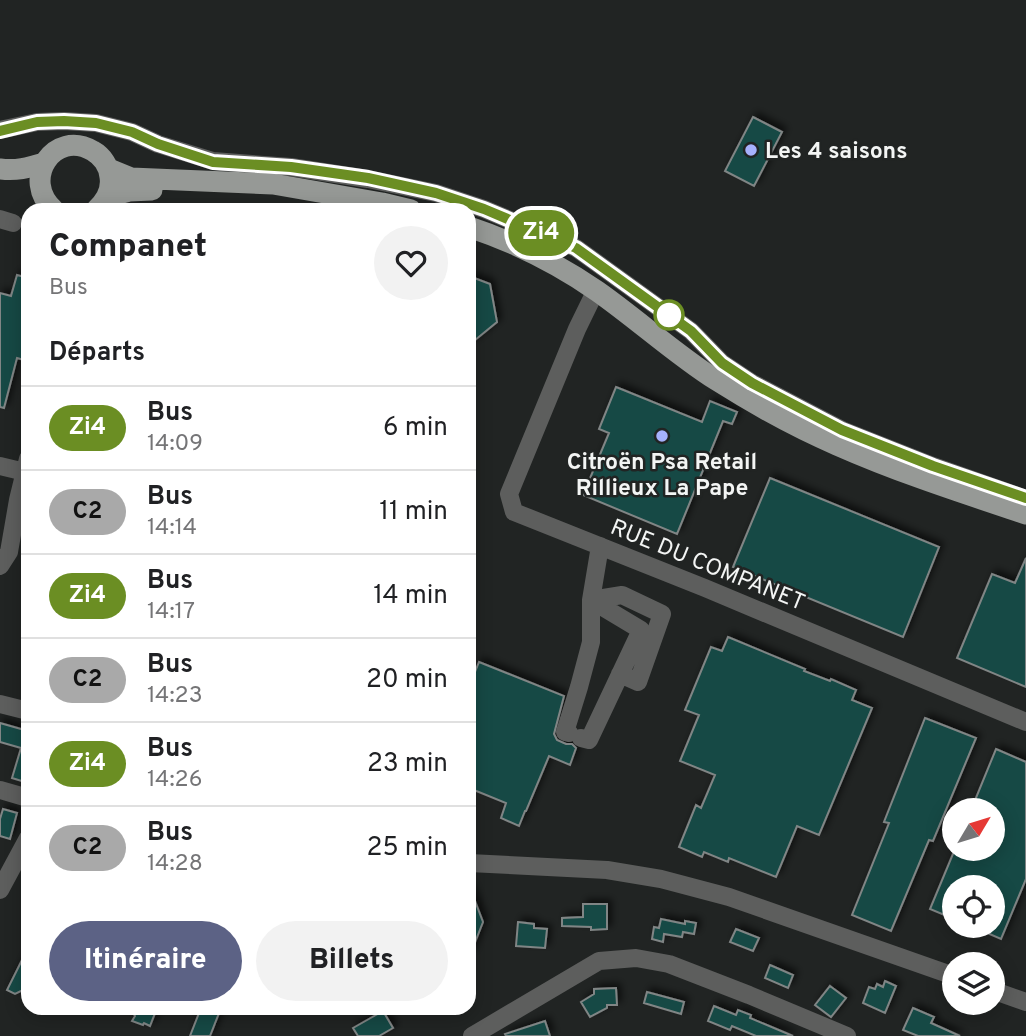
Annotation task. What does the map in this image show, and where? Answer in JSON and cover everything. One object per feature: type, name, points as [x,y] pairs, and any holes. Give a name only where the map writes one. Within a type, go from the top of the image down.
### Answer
[{"type":"main road","points":[[47,202],[39,184],[44,163],[59,149],[78,145],[97,153],[109,169],[111,179],[102,203]]},
{"type":"main road","points":[[0,169],[14,171],[44,163]]},
{"type":"main road","points":[[109,169],[131,178],[273,184],[386,203]]},
{"type":"main road","points":[[0,180],[26,184],[47,202]]},
{"type":"main road","points":[[102,203],[129,191],[265,194],[312,192]]},
{"type":"main road","points":[[476,230],[540,258],[596,290],[714,379],[772,413],[836,445],[947,488],[1026,514]]},
{"type":"street","points":[[0,130],[37,122],[96,123],[132,132],[158,144],[213,162],[291,167],[368,178],[436,193],[466,203]]},
{"type":"street","points":[[476,206],[576,248],[691,331],[722,363],[752,383],[842,430],[1026,499]]},
{"type":"street","name":"RUE DU COMPANET","points":[[596,290],[577,329],[509,494],[514,512],[705,588],[1026,722]]},
{"type":"street","points":[[0,466],[21,465]]},
{"type":"street","points":[[0,566],[9,552],[21,488]]},
{"type":"street","points":[[0,496],[18,500]]},
{"type":"street","points":[[591,600],[641,630],[589,740],[565,732],[591,642],[591,600],[600,546]]},
{"type":"street","points":[[591,600],[622,596],[662,614],[638,682],[620,674]]},
{"type":"street","points":[[0,704],[21,709]]},
{"type":"street","points":[[0,790],[21,796]]},
{"type":"street","points":[[0,890],[21,851]]},
{"type":"street","points":[[476,863],[607,870],[661,880],[729,897],[942,972]]},
{"type":"street","points":[[472,1036],[599,961],[636,958],[669,964],[847,1036]]},
{"type":"street","points":[[1005,995],[1026,1002]]},
{"type":"building","name":"Les 4 saisons","points":[[753,117],[782,132],[754,186],[725,171]]},
{"type":"building","points":[[17,275],[21,276],[21,359],[17,358],[4,408],[0,407],[0,293],[11,296]]},
{"type":"building","points":[[476,279],[490,284],[497,322],[476,339]]},
{"type":"building","points":[[616,387],[702,422],[710,401],[737,412],[732,424],[723,421],[677,534],[583,495],[609,433],[599,429]]},
{"type":"building","points":[[770,478],[939,547],[903,637],[733,567]]},
{"type":"building","points":[[1026,558],[1026,687],[957,658],[992,574],[1015,583]]},
{"type":"building","points":[[728,637],[805,669],[804,671],[856,690],[852,700],[872,708],[819,835],[797,826],[776,877],[729,858],[728,862],[704,852],[702,857],[679,847],[696,805],[701,808],[715,775],[680,761],[699,715],[685,710],[711,647],[722,651]]},
{"type":"building","points":[[479,662],[564,696],[554,734],[557,740],[572,744],[576,748],[570,765],[549,756],[519,826],[501,818],[506,803],[476,791],[476,670]]},
{"type":"building","points":[[925,718],[976,738],[951,798],[942,798],[942,819],[933,841],[929,840],[891,931],[852,915],[889,823],[884,822]]},
{"type":"building","points":[[0,723],[21,729],[21,748],[0,742]]},
{"type":"building","points":[[21,748],[21,781],[12,778]]},
{"type":"building","points":[[996,749],[1026,762],[1026,879],[1005,929],[1005,875],[944,875],[950,861],[1005,861],[1005,798],[976,798]]},
{"type":"building","points":[[3,809],[17,813],[10,839],[0,836]]},
{"type":"building","points":[[942,880],[942,914],[930,909]]},
{"type":"building","points":[[476,904],[483,922],[476,940]]},
{"type":"building","points":[[583,904],[607,904],[607,929],[562,926],[562,918],[583,917]]},
{"type":"building","points":[[661,919],[685,924],[685,921],[696,923],[694,934],[683,932],[682,937],[664,934],[663,942],[652,939],[654,927],[659,928]]},
{"type":"building","points":[[518,922],[547,929],[545,948],[516,946]]},
{"type":"building","points":[[736,929],[759,938],[753,951],[730,942]]},
{"type":"building","points":[[21,962],[21,991],[15,994],[7,990]]},
{"type":"building","points":[[770,965],[793,975],[788,988],[765,978]]},
{"type":"building","points":[[885,981],[896,986],[885,1013],[863,1003],[869,987],[875,989],[877,984],[883,987]]},
{"type":"building","points":[[830,986],[846,998],[831,1017],[815,1005]]},
{"type":"building","points":[[616,988],[617,1005],[607,1005],[607,1008],[590,1017],[581,1002],[594,994],[594,989]]},
{"type":"building","points":[[647,992],[684,1002],[681,1014],[644,1003]]},
{"type":"building","points":[[714,1006],[736,1015],[738,1010],[751,1015],[750,1018],[793,1036],[756,1036],[732,1026],[730,1030],[708,1021]]},
{"type":"building","points":[[913,1008],[934,1017],[931,1023],[960,1036],[918,1036],[903,1030]]},
{"type":"building","points":[[154,1015],[150,1026],[132,1021],[135,1016]]},
{"type":"building","points":[[198,1015],[218,1015],[210,1036],[190,1036]]},
{"type":"building","points":[[376,1015],[385,1015],[393,1028],[379,1036],[358,1036],[353,1028]]},
{"type":"building","points":[[545,1021],[550,1036],[505,1034]]},
{"type":"bus line","name":"Zi4","points":[[0,131],[37,122],[96,123],[132,132],[158,144],[213,162],[291,167],[368,178],[436,193],[466,203]]},
{"type":"bus line","name":"Zi4","points":[[476,206],[576,248],[691,331],[722,363],[752,383],[842,430],[933,466],[1026,498]]},
{"type":"place","name":"Les 4 saisons","points":[[751,150]]},
{"type":"place","name":"Citroën Psa Retail Rillieux La Pape","points":[[662,436]]}]
